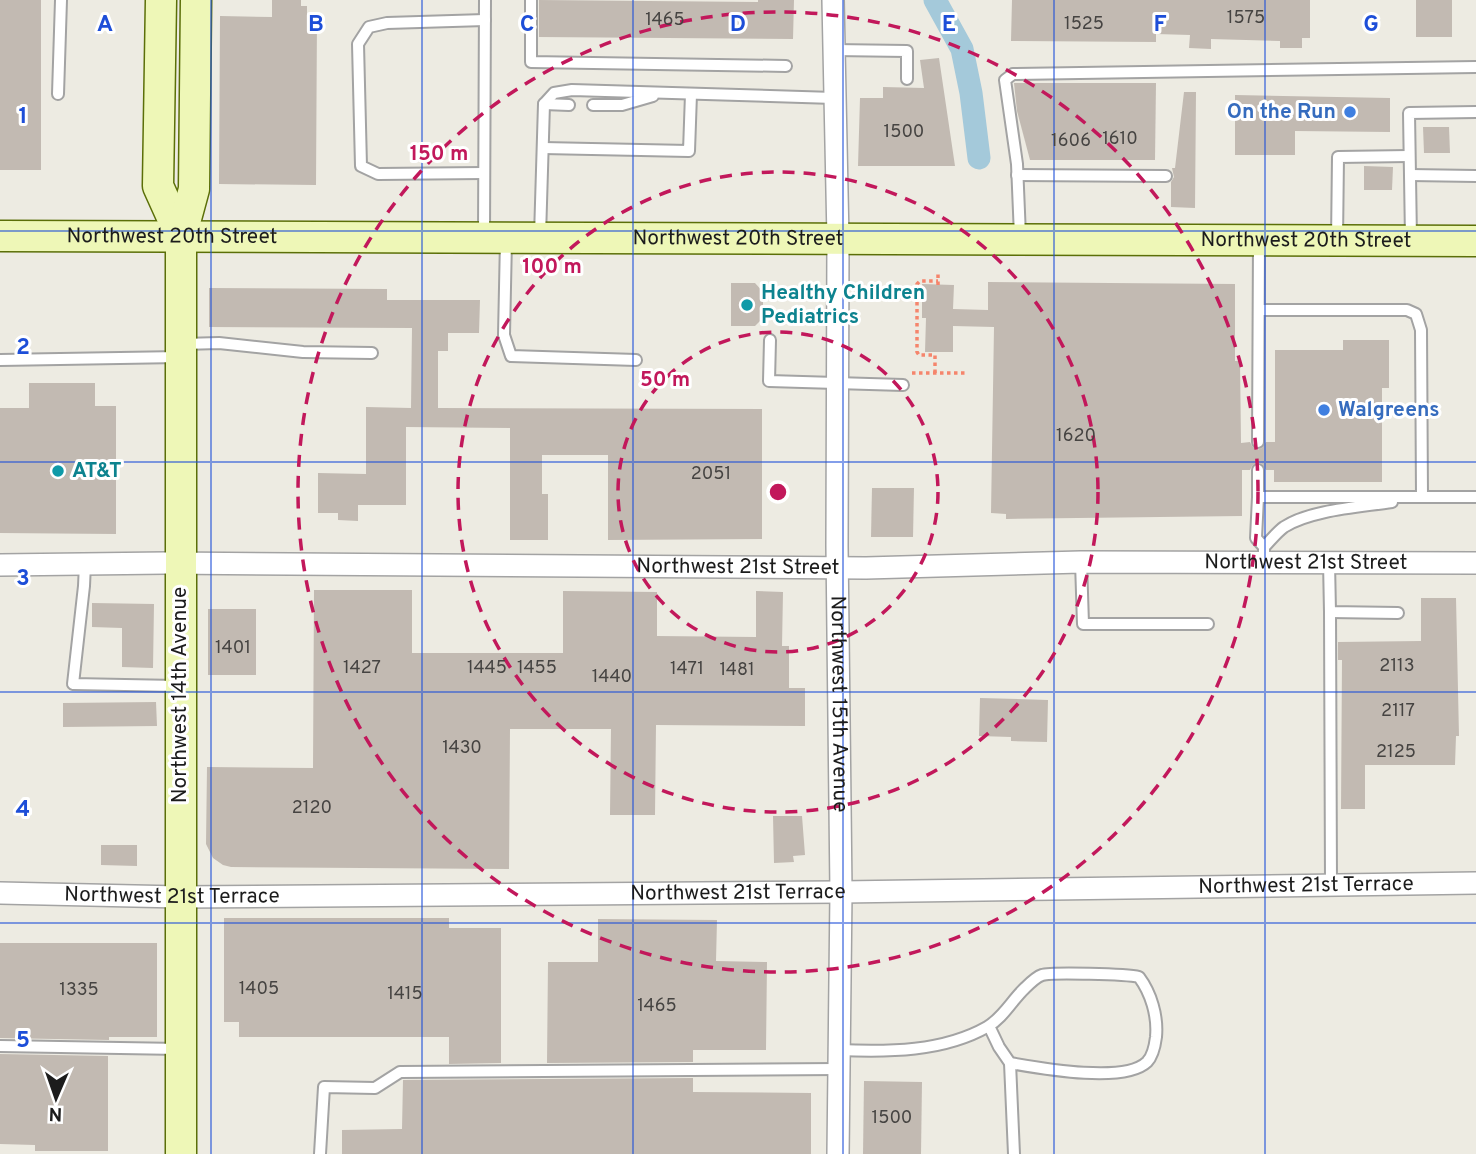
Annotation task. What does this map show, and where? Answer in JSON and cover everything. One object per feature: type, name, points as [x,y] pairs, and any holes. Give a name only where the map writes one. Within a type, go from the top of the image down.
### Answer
[{"type":"main road","name":"Northwest 14th Avenue","points":[[161,0],[158,187],[181,237]]},
{"type":"main road","name":"Northwest 14th Avenue","points":[[181,1154],[181,237],[194,189],[196,0]]},
{"type":"main road","name":"Northwest 20th Street","points":[[0,236],[1476,241]]},
{"type":"street","name":"Northwest 15th Avenue","points":[[833,0],[838,239],[837,567],[841,892],[838,1154]]},
{"type":"street","name":"Northwest 21st Street","points":[[0,565],[989,566],[1264,554],[1329,562],[1476,563]]},
{"type":"street","name":"Northwest 21st Terrace","points":[[0,893],[179,897],[841,892],[1476,883]]},
{"type":"lane","points":[[58,94],[61,0]]},
{"type":"lane","points":[[485,0],[484,173],[495,238],[503,334],[510,356],[636,360]]},
{"type":"lane","points":[[531,0],[531,62],[786,66]]},
{"type":"lane","points":[[484,173],[378,174],[361,166],[358,44],[369,27],[387,23],[485,20]]},
{"type":"lane","points":[[834,50],[907,51],[907,79]]},
{"type":"lane","points":[[1020,239],[1017,175],[1005,80],[1013,74],[1476,67]]},
{"type":"lane","points":[[540,238],[544,104],[554,93],[572,90],[834,98]]},
{"type":"lane","points":[[593,105],[622,105],[662,93]]},
{"type":"lane","points":[[542,148],[689,151],[691,94]]},
{"type":"lane","points":[[544,104],[569,105]]},
{"type":"lane","points":[[1411,240],[1409,113],[1476,113]]},
{"type":"lane","points":[[1337,240],[1338,157],[1409,156]]},
{"type":"lane","points":[[1017,175],[1166,176]]},
{"type":"lane","points":[[1410,175],[1476,176]]},
{"type":"lane","points":[[1258,442],[1259,240]]},
{"type":"lane","points":[[1259,310],[1407,310],[1416,314],[1421,330],[1422,497]]},
{"type":"lane","points":[[770,340],[769,381],[902,385]]},
{"type":"lane","points":[[0,360],[182,350],[219,343],[303,352],[372,353]]},
{"type":"lane","points":[[1258,470],[1256,538],[1264,554],[1283,527],[1301,520],[1325,513],[1422,497]]},
{"type":"lane","points":[[1258,497],[1476,497]]},
{"type":"lane","points":[[1080,562],[1083,624],[1208,624]]},
{"type":"lane","points":[[1329,562],[1331,885]]},
{"type":"lane","points":[[85,564],[73,684],[180,686]]},
{"type":"lane","points":[[1330,611],[1398,613]]},
{"type":"lane","points":[[320,1154],[324,1087],[375,1088],[400,1072],[839,1059],[928,1046],[967,1036],[989,1026],[1025,988],[1042,975],[1139,976],[1145,986],[1157,1029],[1150,1060],[1144,1065],[1107,1073],[1078,1074],[1010,1063]]},
{"type":"lane","points":[[989,1026],[1010,1063],[1014,1154]]},
{"type":"lane","points":[[0,1046],[180,1049]]},
{"type":"path","points":[[935,373],[935,355],[919,355],[916,352],[917,284],[920,281],[938,283],[938,271]]},
{"type":"path","points":[[903,373],[966,373]]},
{"type":"building","points":[[0,0],[41,0],[41,170],[0,170]]},
{"type":"building","points":[[272,0],[301,0],[301,6],[307,6],[307,16],[317,16],[316,185],[219,184],[220,16],[272,17]]},
{"type":"building","points":[[539,0],[794,0],[793,39],[539,37]]},
{"type":"building","points":[[1012,0],[1310,0],[1310,38],[1302,38],[1302,48],[1280,48],[1280,41],[1211,39],[1211,49],[1189,48],[1190,35],[1156,34],[1156,42],[1011,41]]},
{"type":"building","points":[[1416,0],[1452,0],[1452,37],[1416,37]]},
{"type":"building","points":[[939,58],[955,166],[858,166],[860,98],[883,98],[883,87],[924,88],[920,60]]},
{"type":"building","points":[[1014,83],[1156,83],[1155,160],[1030,160],[1017,111]]},
{"type":"building","points":[[1184,92],[1196,92],[1195,208],[1171,207],[1171,182],[1174,177],[1172,168],[1175,168]]},
{"type":"building","points":[[1235,95],[1390,98],[1390,132],[1295,131],[1295,155],[1235,155]]},
{"type":"building","points":[[1423,127],[1449,127],[1450,153],[1424,153]]},
{"type":"building","name":"On the Run","points":[[1364,166],[1393,167],[1392,190],[1364,190]]},
{"type":"building","points":[[988,282],[1235,284],[1235,361],[1240,361],[1241,443],[1250,442],[1257,450],[1266,442],[1275,442],[1275,350],[1343,350],[1343,340],[1389,340],[1389,388],[1382,388],[1382,482],[1274,482],[1274,470],[1266,470],[1257,462],[1250,470],[1242,470],[1242,516],[1006,519],[1006,514],[991,513],[994,327],[953,326],[953,352],[925,352],[926,318],[922,318],[922,284],[954,285],[953,309],[988,310]]},
{"type":"building","name":"Healthy Children Pediatrics","points":[[731,283],[755,283],[763,292],[763,318],[755,326],[731,326]]},
{"type":"building","points":[[209,288],[387,289],[387,300],[480,300],[479,333],[448,333],[448,351],[438,351],[438,408],[762,409],[762,539],[608,540],[608,455],[542,455],[542,494],[548,494],[548,540],[510,540],[510,428],[406,427],[406,505],[358,505],[358,521],[338,520],[338,513],[318,513],[318,473],[366,474],[366,407],[411,408],[412,328],[209,327]]},
{"type":"building","name":"AT&T","points":[[29,383],[95,383],[95,406],[116,406],[116,534],[0,533],[0,408],[29,408]]},
{"type":"building","points":[[872,488],[914,488],[913,537],[871,537]]},
{"type":"building","points":[[314,590],[412,590],[412,653],[563,653],[563,591],[657,592],[657,636],[756,637],[756,591],[783,592],[782,646],[789,646],[789,688],[805,688],[805,726],[656,725],[655,815],[610,815],[611,729],[510,729],[509,869],[223,865],[213,858],[206,844],[207,767],[313,768]]},
{"type":"building","points":[[1421,598],[1456,598],[1459,736],[1456,736],[1455,765],[1365,765],[1365,809],[1341,809],[1342,660],[1338,660],[1338,642],[1421,641]]},
{"type":"building","points":[[92,603],[154,604],[153,668],[122,667],[122,628],[92,627]]},
{"type":"building","points":[[208,609],[256,609],[256,675],[208,675]]},
{"type":"building","points":[[980,698],[1048,700],[1047,742],[1011,741],[1011,737],[979,736]]},
{"type":"building","points":[[156,702],[157,726],[63,727],[63,703]]},
{"type":"building","points":[[773,816],[802,816],[805,855],[793,856],[794,862],[774,863]]},
{"type":"building","points":[[101,845],[137,845],[137,866],[101,865]]},
{"type":"building","points":[[224,918],[449,918],[449,928],[501,928],[501,1063],[449,1064],[449,1037],[239,1037],[239,1022],[224,1022]]},
{"type":"building","points":[[598,919],[717,920],[716,961],[767,962],[766,1050],[693,1050],[693,1062],[547,1063],[548,962],[598,962]]},
{"type":"building","points":[[0,943],[157,943],[157,1037],[109,1037],[109,1040],[0,1038]]},
{"type":"building","points":[[0,1054],[108,1056],[108,1151],[35,1151],[35,1145],[0,1144]]},
{"type":"building","points":[[693,1078],[693,1092],[811,1093],[811,1154],[342,1154],[342,1130],[402,1129],[403,1080]]},
{"type":"building","points":[[864,1081],[922,1082],[921,1154],[863,1154]]},
{"type":"waterway","points":[[935,0],[962,49],[971,93],[979,158]]},
{"type":"place","name":"On the Run","points":[[1350,112]]},
{"type":"place","name":"Healthy Children Pediatrics","points":[[747,305]]},
{"type":"place","name":"Walgreens","points":[[1324,410]]},
{"type":"place","name":"AT&T","points":[[58,471]]}]
